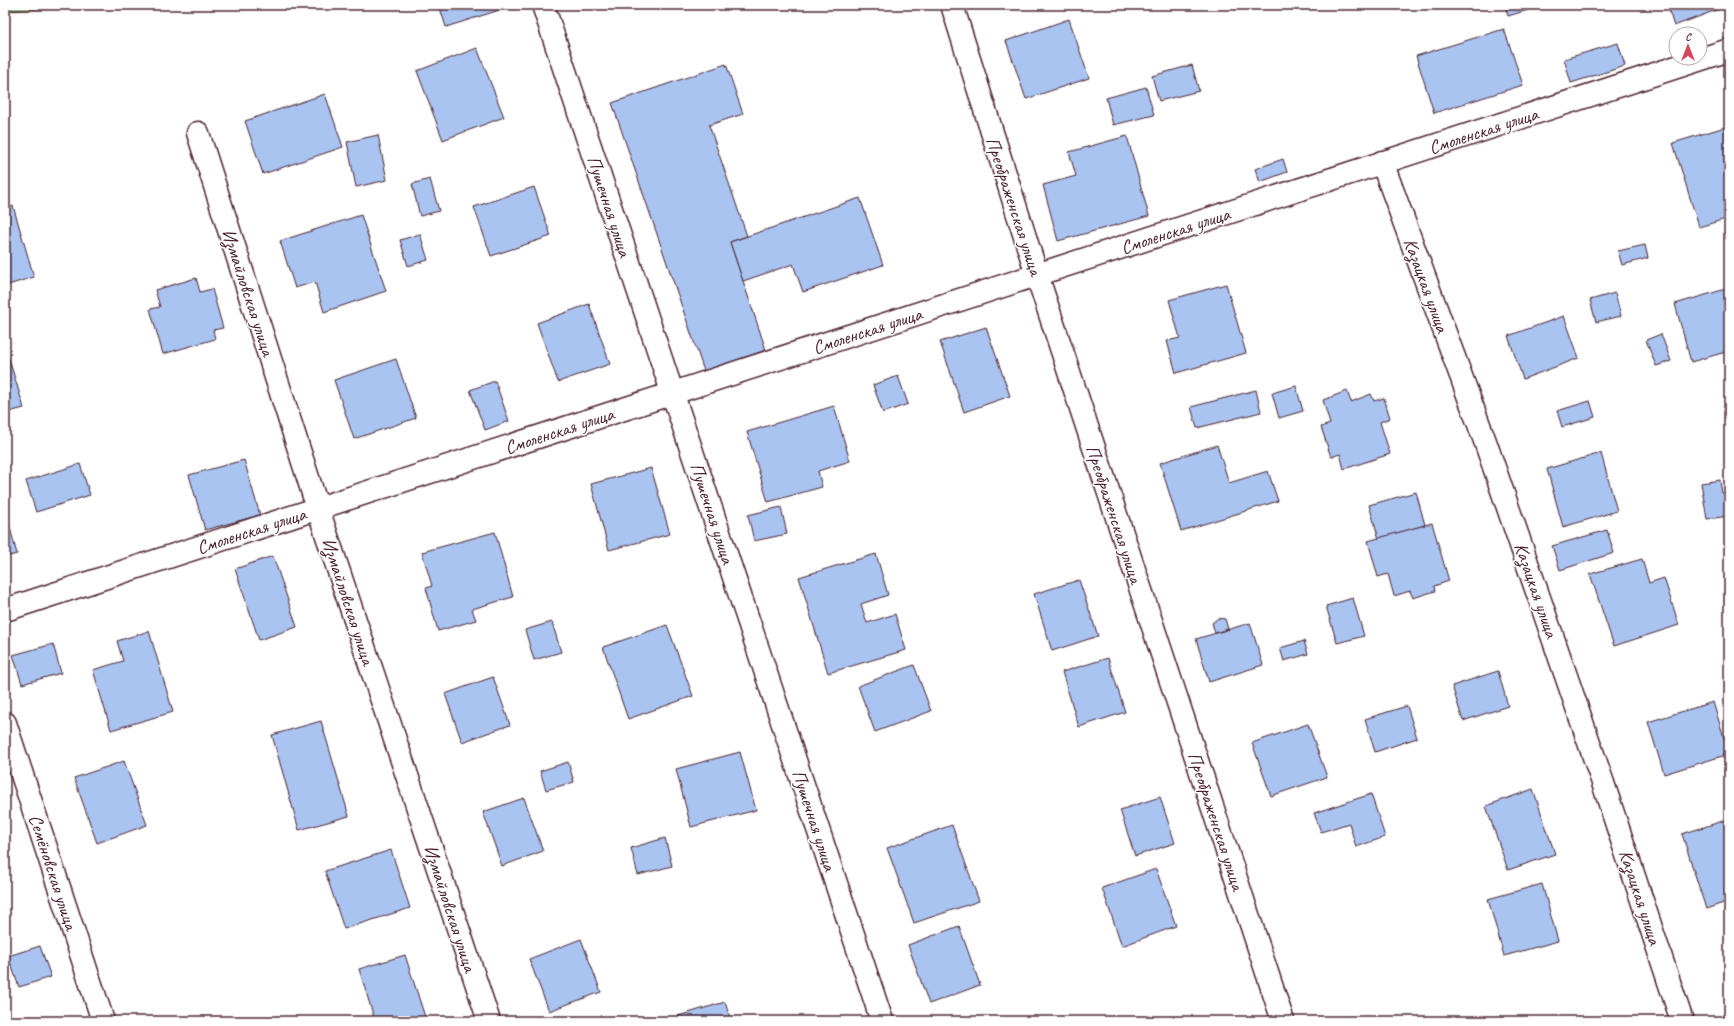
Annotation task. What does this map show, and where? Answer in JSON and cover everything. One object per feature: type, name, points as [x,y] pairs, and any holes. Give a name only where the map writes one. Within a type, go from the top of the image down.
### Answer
[{"type":"street","name":"Пушечная улица","points":[[543,5],[882,1021]]},
{"type":"street","name":"Преображенская улица","points":[[952,5],[1037,275],[1282,1021]]},
{"type":"street","name":"Смоленская улица","points":[[5,610],[1729,50]]},
{"type":"street","name":"Измайловская улица","points":[[198,133],[318,508],[489,1021]]},
{"type":"street","name":"Казацкая улица","points":[[1382,162],[1485,441],[1601,776],[1682,1021]]},
{"type":"street","name":"Семёновская улица","points":[[5,723],[103,1021]]},
{"type":"green space","points":[[5,5],[114,5],[5,11]]},
{"type":"building","points":[[439,5],[505,5],[506,8],[446,27]]},
{"type":"building","points":[[1505,5],[1537,5],[1538,7],[1508,16]]},
{"type":"building","points":[[1667,5],[1718,5],[1719,9],[1674,26]]},
{"type":"building","points":[[1069,19],[1089,78],[1026,99],[1006,41]]},
{"type":"building","points":[[1504,29],[1523,85],[1434,113],[1416,56]]},
{"type":"building","points":[[1618,43],[1625,66],[1571,83],[1564,59]]},
{"type":"building","points":[[477,48],[504,117],[443,140],[417,71]]},
{"type":"building","points":[[726,64],[743,114],[709,125],[747,236],[730,242],[766,350],[704,371],[612,103]]},
{"type":"building","points":[[1192,65],[1199,91],[1159,101],[1152,76]]},
{"type":"building","points":[[1146,87],[1154,115],[1113,125],[1106,98]]},
{"type":"building","points":[[325,94],[343,147],[263,174],[245,121]]},
{"type":"building","points":[[1725,127],[1729,138],[1729,218],[1699,227],[1673,143]]},
{"type":"building","points":[[378,135],[387,180],[356,187],[347,142]]},
{"type":"building","points":[[1127,136],[1149,216],[1058,241],[1043,185],[1076,176],[1069,152]]},
{"type":"building","points":[[1283,159],[1287,172],[1260,182],[1255,169]]},
{"type":"building","points":[[430,179],[439,211],[420,216],[412,184]]},
{"type":"building","points":[[534,187],[551,236],[491,256],[474,207]]},
{"type":"building","points":[[860,198],[883,265],[803,292],[793,264],[743,281],[730,242]]},
{"type":"building","points":[[13,206],[34,277],[5,286],[5,209]]},
{"type":"building","points":[[361,215],[386,291],[324,312],[315,282],[295,288],[280,241]]},
{"type":"building","points":[[420,234],[428,260],[408,266],[400,240]]},
{"type":"building","points":[[1645,245],[1648,258],[1622,265],[1618,251]]},
{"type":"building","points":[[196,278],[200,292],[212,289],[223,328],[213,330],[215,339],[163,354],[150,309],[160,307],[155,290]]},
{"type":"building","points":[[1226,284],[1246,353],[1176,373],[1167,341],[1180,338],[1169,300]]},
{"type":"building","points":[[1729,288],[1729,351],[1691,362],[1675,304]]},
{"type":"building","points":[[1615,293],[1621,316],[1596,322],[1590,300]]},
{"type":"building","points":[[589,304],[610,364],[558,382],[537,323]]},
{"type":"building","points":[[1564,316],[1579,358],[1523,379],[1508,336]]},
{"type":"building","points":[[986,327],[1010,396],[964,412],[940,342]]},
{"type":"building","points":[[1661,334],[1671,361],[1656,366],[1646,340]]},
{"type":"building","points":[[5,346],[24,408],[5,413]]},
{"type":"building","points":[[396,359],[416,418],[354,439],[334,380]]},
{"type":"building","points":[[898,376],[908,404],[883,413],[873,385]]},
{"type":"building","points":[[495,381],[509,421],[485,430],[470,390]]},
{"type":"building","points":[[1296,386],[1303,411],[1279,418],[1272,393]]},
{"type":"building","points":[[1256,390],[1261,412],[1197,428],[1191,407]]},
{"type":"building","points":[[1347,391],[1351,402],[1371,394],[1374,401],[1384,398],[1390,418],[1380,422],[1390,454],[1344,469],[1340,454],[1331,457],[1321,427],[1330,424],[1323,400]]},
{"type":"building","points":[[1590,401],[1595,417],[1562,427],[1557,411]]},
{"type":"building","points":[[834,406],[850,461],[818,471],[822,487],[768,502],[747,432]]},
{"type":"building","points":[[1217,445],[1229,483],[1268,471],[1278,501],[1181,531],[1160,463]]},
{"type":"building","points":[[1601,453],[1617,511],[1563,527],[1547,469]]},
{"type":"building","points":[[244,460],[260,515],[205,530],[189,475]]},
{"type":"building","points":[[80,464],[90,495],[36,512],[26,481]]},
{"type":"building","points":[[651,468],[670,534],[609,550],[591,484]]},
{"type":"building","points":[[1720,480],[1722,493],[1729,492],[1729,516],[1707,519],[1701,483]]},
{"type":"building","points":[[1416,492],[1425,525],[1379,539],[1369,505]]},
{"type":"building","points":[[781,507],[787,534],[754,541],[748,515]]},
{"type":"building","points":[[5,509],[17,554],[5,557]]},
{"type":"building","points":[[1432,523],[1449,581],[1434,586],[1435,591],[1413,598],[1410,591],[1394,596],[1388,574],[1378,577],[1368,541]]},
{"type":"building","points":[[1607,530],[1614,553],[1560,570],[1552,546]]},
{"type":"building","points":[[495,532],[513,597],[472,609],[476,620],[438,631],[426,588],[432,586],[422,552]]},
{"type":"building","points":[[876,554],[888,595],[861,604],[867,623],[895,614],[906,650],[828,673],[799,577]]},
{"type":"building","points":[[273,556],[297,627],[259,640],[235,569]]},
{"type":"building","points":[[1642,559],[1649,583],[1664,578],[1679,625],[1614,646],[1590,574]]},
{"type":"building","points":[[1079,580],[1098,636],[1052,651],[1034,594]]},
{"type":"building","points":[[1353,598],[1364,636],[1337,643],[1326,606]]},
{"type":"building","points":[[1218,618],[1225,619],[1228,629],[1215,633],[1212,623]]},
{"type":"building","points":[[552,622],[561,652],[534,660],[525,630]]},
{"type":"building","points":[[1250,623],[1263,665],[1209,682],[1196,639]]},
{"type":"building","points":[[667,625],[693,696],[628,719],[603,647]]},
{"type":"building","points":[[149,631],[173,712],[111,730],[93,670],[123,661],[117,641]]},
{"type":"building","points":[[1304,641],[1308,654],[1284,661],[1280,648]]},
{"type":"building","points":[[53,644],[61,673],[22,684],[13,655]]},
{"type":"building","points":[[1108,658],[1125,712],[1079,727],[1062,672]]},
{"type":"building","points":[[914,665],[931,711],[875,732],[858,686]]},
{"type":"building","points":[[1498,671],[1508,706],[1463,721],[1452,686]]},
{"type":"building","points":[[493,677],[510,725],[462,742],[445,694]]},
{"type":"building","points":[[1713,702],[1729,754],[1664,774],[1648,722]]},
{"type":"building","points":[[1407,706],[1417,738],[1375,752],[1365,719]]},
{"type":"building","points":[[321,721],[349,816],[299,830],[272,735]]},
{"type":"building","points":[[1308,724],[1327,777],[1271,796],[1252,743]]},
{"type":"building","points":[[740,752],[756,810],[691,827],[676,769]]},
{"type":"building","points":[[124,761],[147,825],[97,843],[74,778]]},
{"type":"building","points":[[568,762],[574,782],[546,790],[540,771]]},
{"type":"building","points":[[1533,789],[1555,854],[1508,870],[1486,806]]},
{"type":"building","points":[[1371,794],[1385,837],[1356,847],[1349,823],[1321,832],[1314,813]]},
{"type":"building","points":[[1160,797],[1175,843],[1135,856],[1120,810]]},
{"type":"building","points":[[524,798],[543,851],[502,866],[483,812]]},
{"type":"building","points":[[1729,819],[1729,901],[1706,909],[1682,834]]},
{"type":"building","points":[[952,825],[979,901],[914,923],[887,848]]},
{"type":"building","points":[[665,838],[672,866],[638,875],[631,848]]},
{"type":"building","points":[[391,850],[410,908],[344,929],[325,871]]},
{"type":"building","points":[[1156,869],[1176,926],[1122,946],[1102,888]]},
{"type":"building","points":[[1542,884],[1558,941],[1504,956],[1488,899]]},
{"type":"building","points":[[959,926],[980,985],[929,1004],[908,945]]},
{"type":"building","points":[[581,939],[601,992],[549,1011],[529,959]]},
{"type":"building","points":[[40,946],[51,977],[19,987],[8,956]]},
{"type":"building","points":[[405,955],[425,1017],[413,1021],[375,1021],[359,969]]},
{"type":"building","points":[[725,1002],[731,1021],[680,1021],[678,1016]]}]
